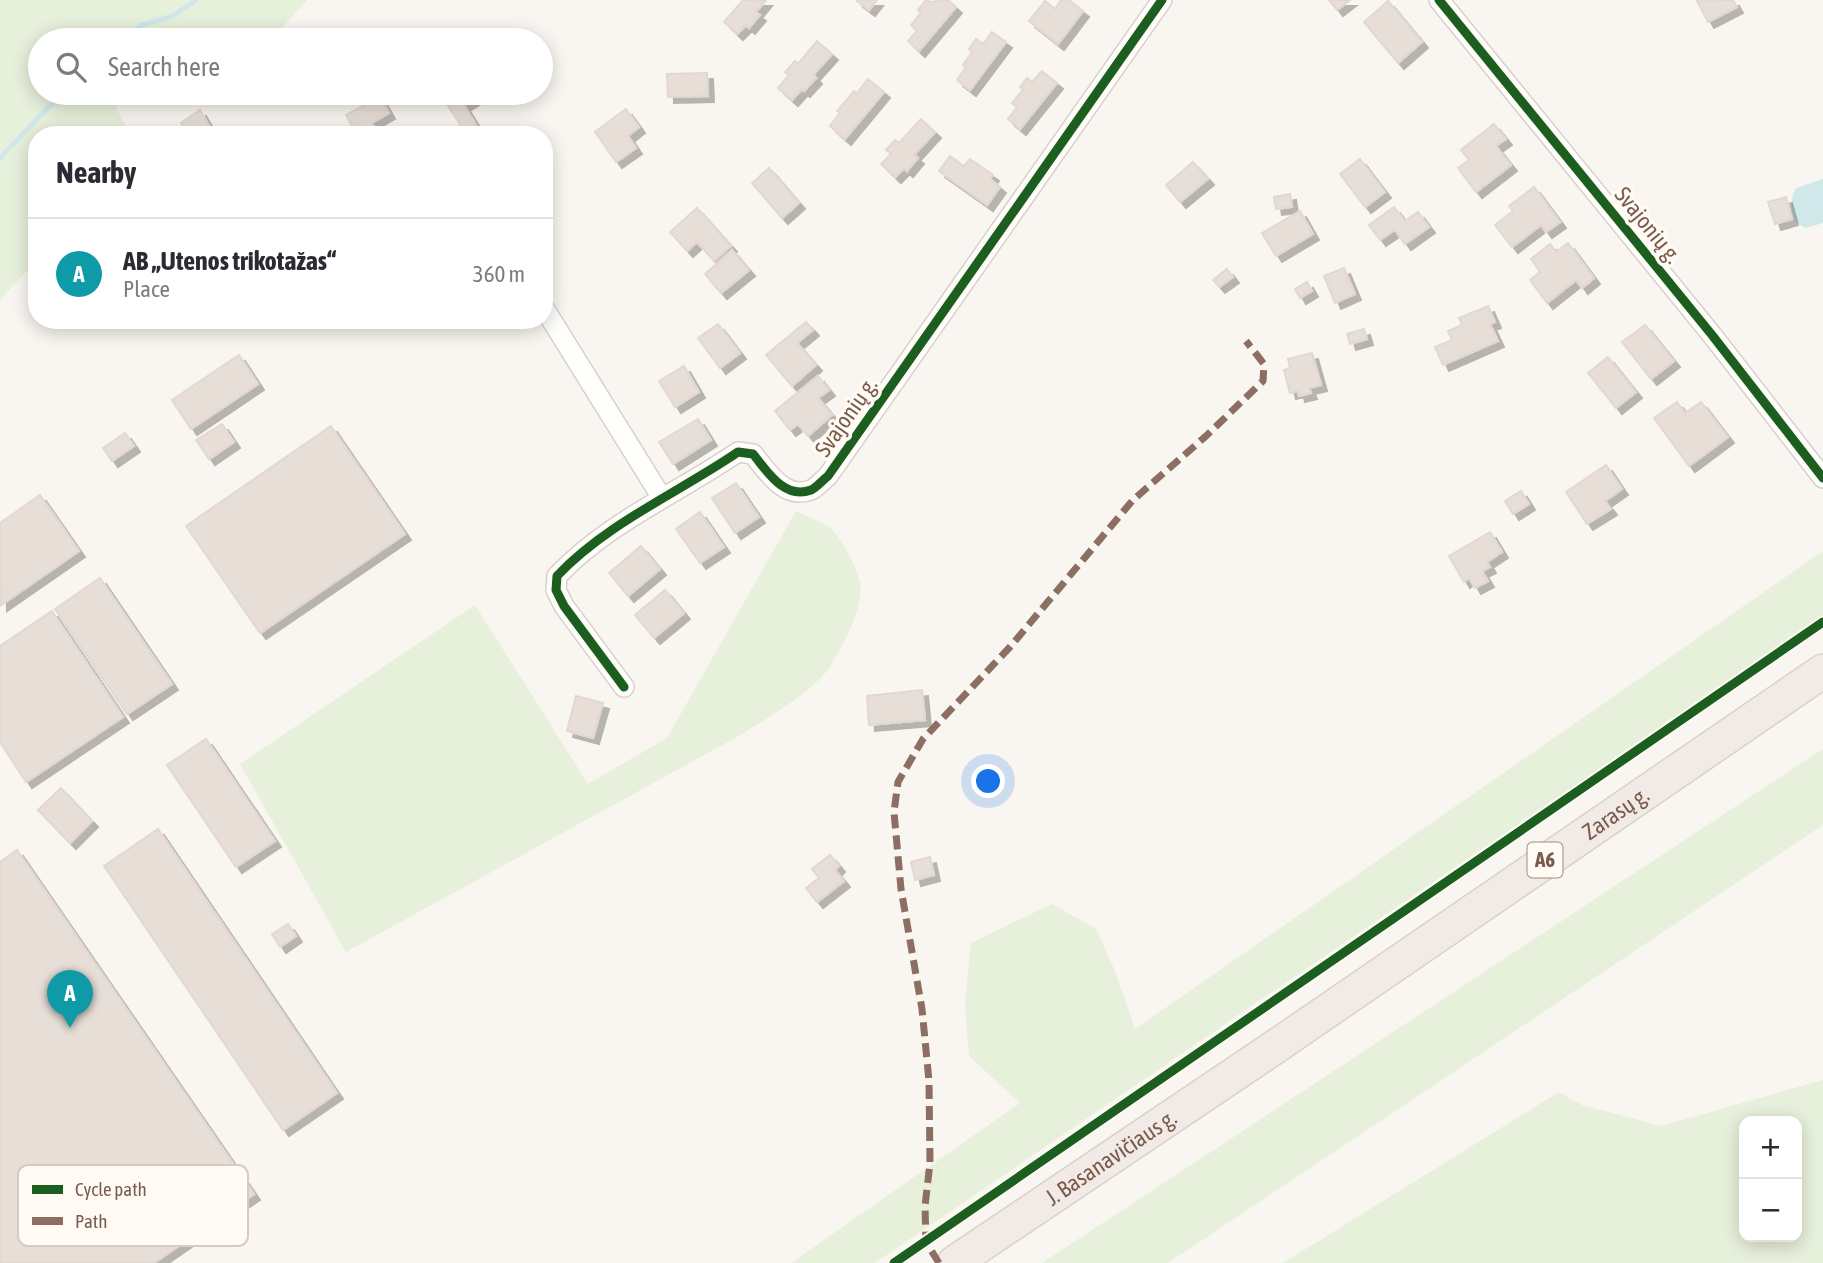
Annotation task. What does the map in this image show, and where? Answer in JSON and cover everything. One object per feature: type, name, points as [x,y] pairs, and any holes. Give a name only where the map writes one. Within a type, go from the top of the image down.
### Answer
[{"type":"highway","name":"Zarasų g.","points":[[1269,1051],[1823,671]]},
{"type":"highway","name":"J. Basanavičiaus g.","points":[[954,1263],[1269,1051]]},
{"type":"street","name":"Svajonių g.","points":[[624,687],[564,606],[556,590],[557,576],[574,558],[662,498],[738,452],[753,454],[779,486],[793,492],[811,491],[828,476],[1162,0]]},
{"type":"street","name":"Svajonių g.","points":[[1439,0],[1712,335],[1823,478]]},
{"type":"street","points":[[553,322],[662,498]]},
{"type":"green space","points":[[0,0],[307,0],[282,28],[28,28],[28,105],[117,105],[126,126],[28,126],[28,270],[0,300]]},
{"type":"green space","points":[[796,511],[821,522],[833,531],[850,556],[860,583],[859,604],[850,629],[832,664],[818,681],[784,708],[735,738],[346,952],[240,764],[475,605],[588,784],[667,738]]},
{"type":"green space","points":[[1823,551],[1823,616],[875,1263],[791,1263],[1020,1103],[969,1056],[965,1005],[971,943],[1052,904],[1096,929],[1115,971],[1135,1029]]},
{"type":"green space","points":[[1823,749],[1823,825],[1168,1263],[1042,1263]]},
{"type":"green space","points":[[1823,1080],[1823,1263],[1283,1263],[1559,1092],[1582,1105],[1661,1126]]},
{"type":"water","points":[[1823,179],[1823,223],[1805,228],[1796,222],[1792,197],[1796,188]]},
{"type":"building","points":[[743,0],[766,0],[756,12],[760,15],[749,28],[746,25],[737,34],[724,22]]},
{"type":"building","points":[[877,0],[869,10],[857,1]]},
{"type":"building","points":[[926,0],[948,0],[956,7],[919,51],[908,41],[917,31],[911,25],[921,13],[918,10]]},
{"type":"building","points":[[1061,0],[1069,0],[1083,11],[1058,44],[1029,21],[1045,1],[1055,9]]},
{"type":"building","points":[[1329,0],[1350,0],[1337,10]]},
{"type":"building","points":[[1733,0],[1737,7],[1708,22],[1697,1]]},
{"type":"building","points":[[1388,1],[1422,42],[1398,63],[1364,22]]},
{"type":"building","points":[[992,32],[1006,42],[970,90],[957,80],[966,67],[963,65],[972,52],[969,49],[976,39],[983,44]]},
{"type":"building","points":[[817,41],[832,54],[813,75],[816,78],[792,100],[778,88],[789,75],[785,72],[795,61],[798,64]]},
{"type":"building","points":[[1042,71],[1057,83],[1020,129],[1008,119],[1017,107],[1012,103],[1023,90],[1020,87],[1027,78],[1032,82]]},
{"type":"building","points":[[707,73],[708,96],[668,97],[667,74]]},
{"type":"building","points":[[868,79],[884,92],[845,139],[830,126],[840,113],[837,111]]},
{"type":"building","points":[[365,105],[384,105],[389,113],[372,123],[374,126],[352,126],[346,115]]},
{"type":"building","points":[[448,105],[464,105],[476,125],[461,126]]},
{"type":"building","points":[[626,109],[639,127],[628,136],[636,148],[616,162],[595,132]]},
{"type":"building","points":[[200,110],[209,126],[183,126],[181,123]]},
{"type":"building","points":[[921,119],[935,132],[914,155],[918,158],[907,171],[904,168],[895,177],[881,164],[891,154],[886,150],[895,140],[899,143]]},
{"type":"building","points":[[1494,124],[1506,139],[1496,146],[1511,165],[1476,192],[1458,168],[1469,160],[1461,150]]},
{"type":"building","points":[[950,156],[964,166],[970,159],[993,175],[990,179],[1000,187],[987,205],[939,171]]},
{"type":"building","points":[[1360,159],[1385,192],[1365,207],[1340,174]]},
{"type":"building","points":[[1193,162],[1208,179],[1180,202],[1166,185]]},
{"type":"building","points":[[769,168],[799,203],[782,218],[752,183]]},
{"type":"building","points":[[1534,187],[1560,222],[1546,232],[1541,225],[1512,247],[1495,225],[1513,211],[1509,206]]},
{"type":"building","points":[[1290,194],[1292,207],[1276,209],[1274,197]]},
{"type":"building","points":[[1786,197],[1792,219],[1775,224],[1768,202]]},
{"type":"building","points":[[1394,207],[1405,221],[1418,212],[1429,227],[1405,244],[1395,230],[1380,240],[1369,225]]},
{"type":"building","points":[[697,208],[731,246],[714,261],[697,242],[687,251],[670,232]]},
{"type":"building","points":[[1300,211],[1313,234],[1276,256],[1262,233]]},
{"type":"building","points":[[1568,243],[1594,278],[1582,288],[1576,280],[1547,303],[1530,280],[1540,272],[1531,259],[1550,244],[1556,252]]},
{"type":"building","points":[[732,250],[749,270],[721,293],[705,274]]},
{"type":"building","points":[[1344,268],[1355,294],[1335,303],[1324,276]]},
{"type":"building","points":[[1227,269],[1233,277],[1219,287],[1213,280]]},
{"type":"building","points":[[1307,282],[1312,291],[1300,298],[1295,289]]},
{"type":"building","points":[[1488,306],[1495,322],[1490,324],[1498,341],[1443,365],[1435,347],[1452,340],[1448,331],[1462,325],[1459,318]]},
{"type":"building","points":[[806,322],[813,330],[797,343],[816,365],[792,386],[766,355]]},
{"type":"building","points":[[718,324],[740,353],[720,368],[698,338]]},
{"type":"building","points":[[1645,325],[1674,361],[1651,379],[1622,342]]},
{"type":"building","points":[[1364,329],[1367,339],[1350,344],[1347,334]]},
{"type":"building","points":[[1312,353],[1321,385],[1309,388],[1311,393],[1299,396],[1298,391],[1290,393],[1284,370],[1290,368],[1288,359]]},
{"type":"building","points":[[239,355],[258,384],[191,429],[172,400]]},
{"type":"building","points":[[1608,357],[1636,392],[1616,408],[1588,373]]},
{"type":"building","points":[[684,366],[699,392],[675,407],[659,381]]},
{"type":"building","points":[[818,376],[829,390],[818,398],[832,415],[808,436],[798,424],[790,430],[775,411]]},
{"type":"building","points":[[1677,402],[1685,413],[1701,402],[1728,437],[1689,466],[1654,418]]},
{"type":"building","points":[[698,419],[711,440],[673,464],[659,442]]},
{"type":"building","points":[[222,424],[234,442],[209,459],[196,440]]},
{"type":"building","points":[[331,426],[405,534],[260,633],[186,526]]},
{"type":"building","points":[[125,433],[134,446],[112,461],[103,448]]},
{"type":"building","points":[[1606,465],[1622,489],[1605,501],[1611,509],[1587,524],[1566,492]]},
{"type":"building","points":[[736,483],[759,517],[735,533],[712,498]]},
{"type":"building","points":[[1521,491],[1529,504],[1513,514],[1505,501]]},
{"type":"building","points":[[40,495],[79,551],[1,605],[0,523]]},
{"type":"building","points":[[700,512],[724,547],[700,563],[676,529]]},
{"type":"building","points":[[1490,532],[1502,552],[1487,562],[1490,567],[1482,571],[1488,581],[1475,588],[1469,578],[1464,582],[1449,556]]},
{"type":"building","points":[[641,546],[660,569],[628,596],[609,573]]},
{"type":"building","points":[[100,578],[172,684],[127,714],[55,609]]},
{"type":"building","points":[[665,590],[684,613],[654,638],[635,615]]},
{"type":"building","points":[[52,611],[123,717],[26,782],[0,742],[0,646]]},
{"type":"building","points":[[922,690],[925,720],[869,725],[867,696]]},
{"type":"building","points":[[576,696],[603,703],[593,738],[567,731]]},
{"type":"building","points":[[206,739],[275,841],[236,867],[167,765]]},
{"type":"building","points":[[61,788],[92,821],[70,843],[38,810]]},
{"type":"building","points":[[158,829],[337,1093],[283,1130],[104,866]]},
{"type":"building","points":[[17,850],[234,1165],[18,1165],[18,1246],[179,1246],[154,1263],[0,1263],[0,862]]},
{"type":"building","points":[[830,855],[839,866],[835,870],[844,881],[817,902],[806,888],[819,878],[812,869]]},
{"type":"building","points":[[930,857],[934,875],[915,880],[911,862]]},
{"type":"building","points":[[288,924],[296,936],[280,947],[272,934]]},
{"type":"building","points":[[248,1185],[254,1194],[248,1198]]},
{"type":"waterway","points":[[138,28],[173,16],[196,0]]},
{"type":"waterway","points":[[31,126],[51,105]]},
{"type":"waterway","points":[[0,158],[28,129]]},
{"type":"marked path","points":[[939,1263],[926,1242],[925,1206],[930,1163],[929,1081],[922,1009],[901,889],[894,812],[898,782],[923,739],[1010,647],[1133,500],[1263,381],[1264,364],[1246,341]]},
{"type":"cycle path","points":[[624,687],[564,606],[556,590],[557,576],[620,524],[738,452],[753,454],[777,482],[793,491],[811,490],[828,476],[1162,0]]},
{"type":"cycle path","points":[[1439,0],[1712,335],[1823,478]]},
{"type":"cycle path","points":[[894,1263],[1823,622]]},
{"type":"place","name":"AB „Utenos trikotažas“","points":[[70,1028]]}]
